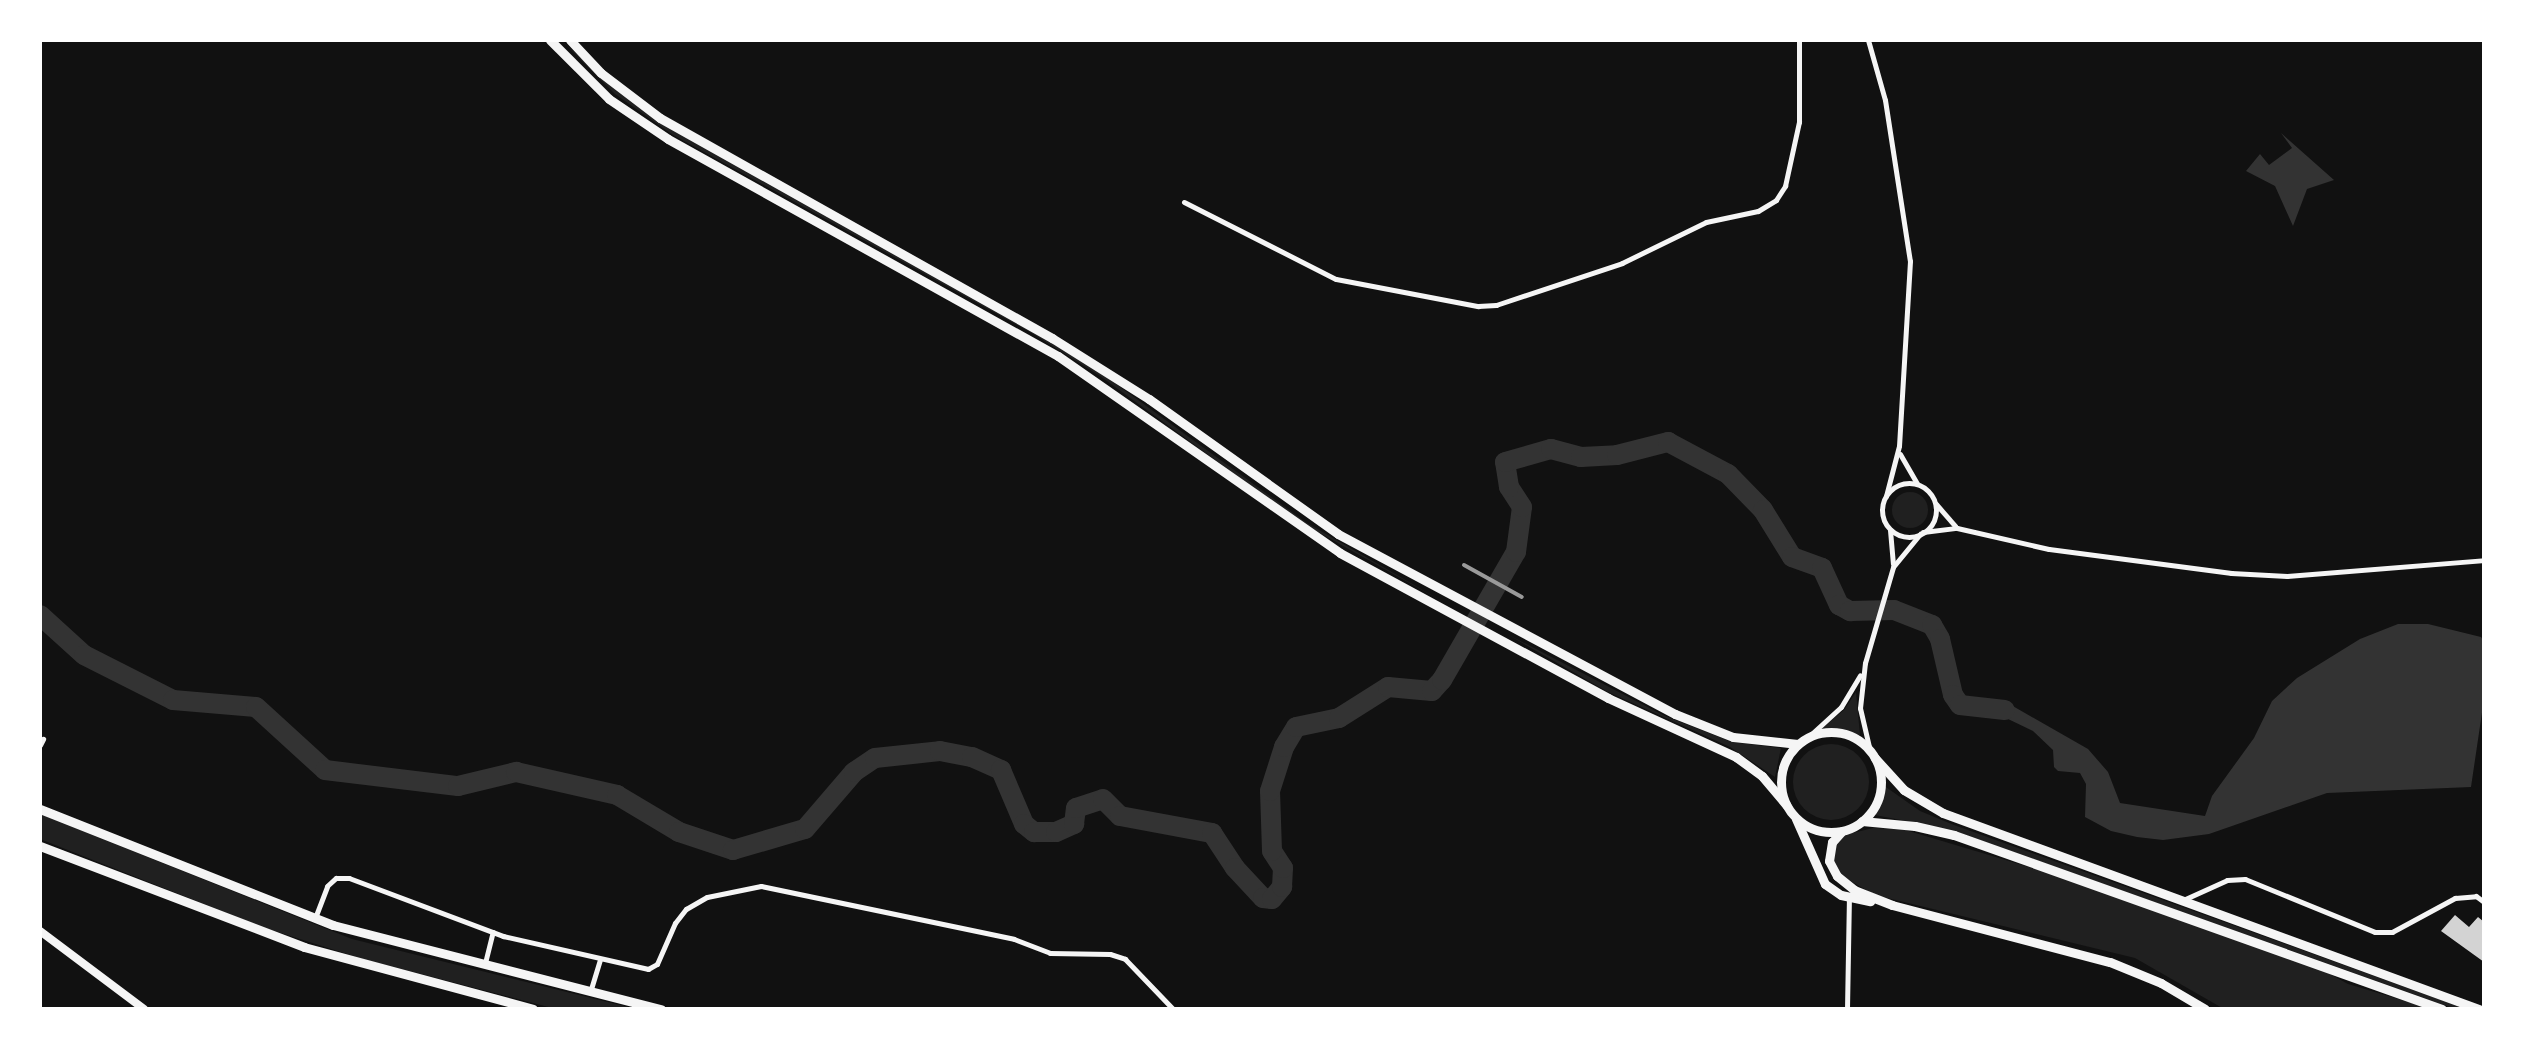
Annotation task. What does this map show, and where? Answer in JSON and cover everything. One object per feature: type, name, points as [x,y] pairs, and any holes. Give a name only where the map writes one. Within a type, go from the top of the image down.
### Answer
[{"type":"main road","points":[[550,40],[609,99],[654,130],[1058,356],[1289,521],[1608,698],[1736,757],[1762,776],[1786,805],[1821,878],[1849,898],[1892,905],[2110,962],[2161,982],[2205,1009]]},
{"type":"main road","points":[[570,40],[601,73],[660,118],[1052,338],[1149,399],[1304,512],[1517,632],[1716,732],[1762,743],[1802,741],[1841,733],[1872,755],[1904,790],[1942,812],[2479,1009]]},
{"type":"main road","points":[[1786,805],[1780,777],[1786,758],[1802,741]]},
{"type":"main road","points":[[1862,821],[1879,796],[1880,773],[1872,755]]},
{"type":"main road","points":[[40,809],[314,919],[662,1009]]},
{"type":"main road","points":[[1795,818],[1812,829],[1842,830],[1862,821],[1915,826],[1972,841],[2442,1009]]},
{"type":"main road","points":[[1842,830],[1830,847],[1832,869],[1854,890],[1892,905]]},
{"type":"main road","points":[[40,846],[304,947],[533,1009]]},
{"type":"main road","points":[[40,931],[144,1009]]},
{"type":"street","points":[[1184,202],[1336,279],[1496,305],[1622,263],[1706,222],[1758,211],[1776,200],[1785,186],[1799,122],[1799,40]]},
{"type":"street","points":[[1868,40],[1885,100],[1910,261],[1898,446],[1883,512],[1889,526],[1893,567],[1866,664],[1860,718],[1872,755]]},
{"type":"street","points":[[1898,446],[1904,466],[1957,528]]},
{"type":"street","points":[[1886,496],[1900,485],[1918,484]]},
{"type":"street","points":[[1893,567],[1933,521],[1936,504]]},
{"type":"street","points":[[1889,526],[1902,535],[1957,528],[2049,549],[2230,574],[2287,576],[2484,560]]},
{"type":"street","points":[[1802,741],[1849,697],[1866,664]]},
{"type":"street","points":[[314,919],[327,886],[336,878],[349,878],[493,932],[648,969],[657,964],[674,923],[686,909],[722,892],[761,886],[1014,939],[1050,953],[1110,954],[1126,959],[1173,1009]]},
{"type":"street","points":[[2181,902],[2227,880],[2245,879],[2375,932],[2392,932],[2455,898],[2476,896],[2484,902]]},
{"type":"street","points":[[1847,1009],[1849,898]]},
{"type":"street","points":[[484,966],[493,932]]},
{"type":"street","points":[[590,992],[600,959]]},
{"type":"shaded area","points":[[561,40],[616,90],[674,131],[984,301],[1101,373],[1307,523],[1447,604],[1302,523],[1100,376],[1030,332],[673,135],[615,94]]},
{"type":"shaded area","points":[[2281,133],[2334,180],[2307,189],[2293,226],[2275,186],[2246,171],[2260,154],[2269,165],[2292,148]]},
{"type":"shaded area","points":[[1910,492],[1923,497],[1928,510],[1923,523],[1910,528],[1897,523],[1892,510],[1897,497]]},
{"type":"shaded area","points":[[2398,624],[2428,624],[2481,637],[2484,642],[2484,699],[2471,787],[2327,793],[2209,834],[2163,840],[2137,837],[2111,831],[2085,817],[2086,784],[2080,773],[2058,771],[2053,750],[2033,731],[1979,705],[1993,701],[2011,705],[2088,749],[2108,772],[2120,803],[2205,816],[2212,796],[2254,738],[2272,701],[2297,678],[2360,639]]},
{"type":"shaded area","points":[[1505,633],[1665,716],[1732,742],[1781,748],[1775,777],[1730,747],[1608,692]]},
{"type":"shaded area","points":[[1856,692],[1860,735],[1816,733],[1844,710]]},
{"type":"shaded area","points":[[1831,744],[1858,755],[1869,782],[1858,809],[1831,820],[1804,809],[1793,782],[1804,755]]},
{"type":"shaded area","points":[[1883,785],[1920,811],[1954,825],[2466,1009],[2455,1009],[1952,830],[1875,815]]},
{"type":"shaded area","points":[[40,814],[352,939],[636,1009],[556,1009],[363,959],[262,927],[40,839]]},
{"type":"shaded area","points":[[1873,828],[1902,829],[2049,873],[2317,967],[2348,984],[2432,1009],[2224,1009],[2135,958],[1875,895],[1840,875],[1831,858],[1840,836]]},
{"type":"building","points":[[2455,915],[2469,927],[2478,917],[2484,922],[2484,962],[2441,931]]},
{"type":"waterway","points":[[40,615],[84,655],[173,700],[256,707],[325,770],[458,786],[516,772],[617,795],[679,832],[733,850],[805,829],[854,772],[875,758],[940,751],[972,757],[1001,770],[1024,824],[1034,832],[1056,832],[1074,824],[1076,808],[1103,799],[1120,816],[1212,833],[1235,868],[1263,898],[1272,899],[1282,887],[1283,868],[1272,851],[1270,791],[1284,747],[1296,727],[1339,718],[1388,687],[1432,691],[1442,680],[1516,552],[1522,507],[1509,487],[1505,462],[1551,449],[1581,457],[1617,455],[1668,442],[1728,474],[1763,510],[1792,557],[1822,568],[1839,605],[1850,611],[1894,610],[1932,625],[1940,639],[1953,695],[1960,705],[2005,710]]},
{"type":"railway","points":[[1464,565],[1522,597]]}]
